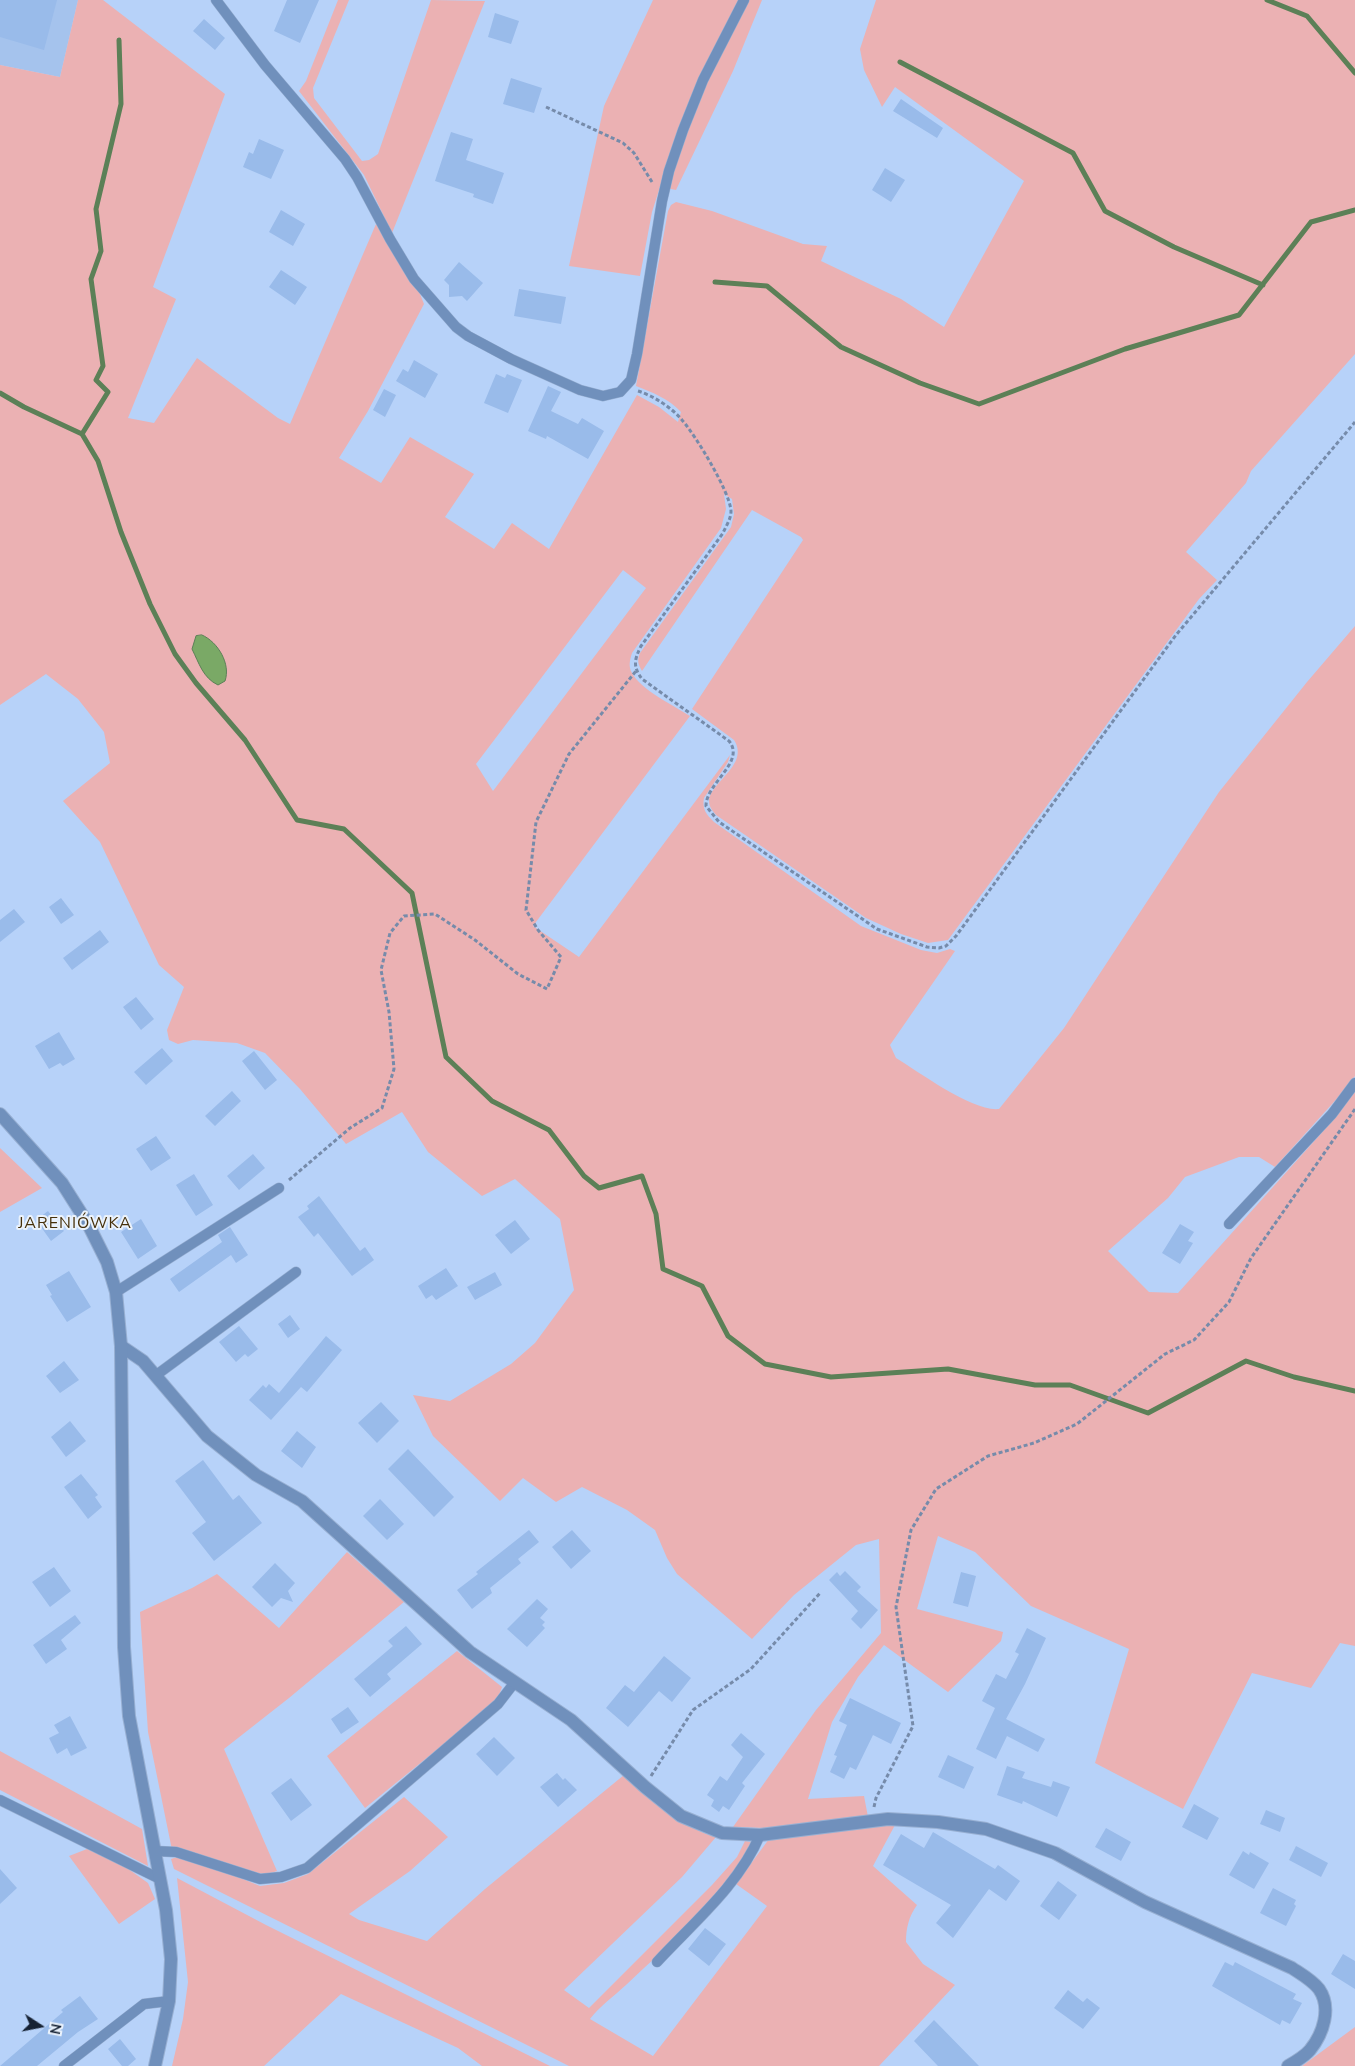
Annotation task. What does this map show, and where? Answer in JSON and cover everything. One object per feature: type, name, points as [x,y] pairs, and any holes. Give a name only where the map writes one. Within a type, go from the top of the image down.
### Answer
[{"type":"street","points":[[0,1114],[62,1183],[107,1262],[116,1292],[121,1346],[124,1647],[129,1716],[166,1910],[171,1959],[169,2001],[155,2066]]},
{"type":"street","points":[[121,1346],[143,1361],[207,1436],[256,1475],[302,1501],[470,1652],[571,1720],[644,1787],[681,1816],[722,1833],[760,1835],[888,1819],[938,1822],[986,1829],[1055,1852],[1146,1902],[1292,1968],[1318,1987],[1323,1996],[1325,2009],[1323,2024],[1309,2051],[1288,2066]]},
{"type":"lane","points":[[216,0],[265,64],[345,159],[414,279],[456,327],[468,336],[511,359],[580,390],[603,396],[620,392],[631,380],[637,354],[662,197],[683,130],[703,80],[744,0]]},
{"type":"lane","points":[[1229,1224],[1332,1114],[1355,1083]]},
{"type":"lane","points":[[116,1292],[279,1188]]},
{"type":"lane","points":[[155,1376],[296,1272]]},
{"type":"lane","points":[[154,1851],[176,1852],[260,1879],[281,1878],[306,1868],[498,1704],[515,1682]]},
{"type":"lane","points":[[0,1800],[160,1879]]},
{"type":"lane","points":[[657,1962],[727,1888],[754,1849],[760,1835]]},
{"type":"lane","points":[[64,2066],[144,2004],[169,2001]]},
{"type":"path","points":[[546,106],[623,143],[634,153],[662,197]]},
{"type":"path","points":[[626,386],[657,400],[682,420],[725,489],[731,514],[723,532],[641,646],[636,656],[636,671],[642,679],[730,741],[733,746],[735,752],[732,760],[706,800],[706,806],[710,814],[877,929],[927,947],[939,948],[951,943],[1176,635],[1355,422]]},
{"type":"path","points":[[279,1188],[350,1128],[382,1108],[394,1069],[389,1012],[381,970],[390,933],[404,916],[435,914],[474,940],[518,974],[547,989],[561,957],[538,930],[526,910],[536,822],[568,754],[636,671]]},
{"type":"path","points":[[872,1822],[876,1798],[913,1726],[896,1607],[911,1530],[936,1489],[988,1456],[1034,1443],[1077,1424],[1165,1354],[1194,1340],[1229,1302],[1250,1258],[1355,1109]]},
{"type":"path","points":[[644,1787],[693,1710],[751,1669],[822,1592]]},
{"type":"shaded area","points":[[0,0],[78,0],[60,77],[0,65]]},
{"type":"shaded area","points":[[78,0],[103,0],[225,94],[153,287],[176,299],[128,418],[154,423],[197,358],[278,418],[290,424],[376,224],[418,289],[424,304],[368,411],[339,458],[381,483],[410,437],[474,474],[445,517],[494,549],[512,523],[549,549],[637,395],[659,407],[678,422],[681,412],[676,407],[660,396],[636,386],[668,211],[671,205],[676,202],[712,211],[803,244],[827,246],[821,261],[901,299],[944,327],[1024,181],[895,87],[882,107],[864,70],[860,49],[876,0],[1355,0],[1355,354],[1251,471],[1246,483],[1186,552],[1217,580],[1199,599],[948,940],[928,943],[901,934],[866,918],[716,815],[711,809],[709,801],[711,794],[733,765],[738,749],[734,740],[692,709],[803,540],[801,537],[752,510],[642,671],[638,660],[640,653],[731,527],[734,514],[732,499],[724,494],[726,509],[721,528],[632,653],[630,661],[632,673],[642,685],[690,716],[533,926],[579,957],[730,755],[728,762],[704,798],[705,811],[714,822],[861,926],[921,950],[937,953],[950,949],[955,951],[890,1045],[896,1058],[946,1090],[975,1104],[999,1109],[1064,1028],[1219,792],[1307,682],[1355,626],[1355,1076],[1275,1167],[1259,1157],[1239,1157],[1185,1177],[1168,1198],[1108,1251],[1149,1292],[1178,1293],[1334,1119],[1355,1091],[1355,1646],[1340,1643],[1311,1688],[1252,1673],[1183,1809],[1095,1763],[1129,1649],[1031,1606],[975,1552],[938,1536],[917,1609],[1003,1632],[1001,1641],[948,1692],[884,1645],[858,1677],[832,1722],[808,1799],[864,1796],[868,1817],[765,1828],[733,1827],[816,1710],[881,1633],[879,1539],[856,1545],[794,1595],[752,1639],[677,1574],[667,1558],[655,1530],[627,1510],[582,1487],[556,1502],[523,1478],[500,1501],[433,1436],[413,1395],[450,1401],[511,1364],[535,1343],[574,1290],[560,1219],[515,1179],[482,1196],[428,1152],[402,1112],[346,1144],[300,1089],[265,1053],[237,1043],[193,1040],[178,1044],[169,1040],[167,1030],[184,987],[159,965],[100,842],[63,801],[110,763],[104,732],[78,699],[46,674],[0,705],[0,65],[60,77]],"holes":[[[623,570],[646,588],[493,791],[476,764]]]},
{"type":"shaded area","points":[[338,0],[349,0],[313,88],[314,98],[362,161],[369,160],[378,154],[431,0],[485,1],[392,233],[364,175],[299,91],[306,81]]},
{"type":"shaded area","points":[[653,0],[762,0],[733,71],[676,190],[660,187],[652,212],[640,276],[569,266],[604,106]]},
{"type":"shaded area","points":[[202,635],[218,648],[225,661],[225,681],[218,685],[205,674],[192,649],[196,636]]},
{"type":"shaded area","points":[[0,1148],[42,1188],[0,1212]]},
{"type":"shaded area","points":[[347,1552],[404,1602],[289,1698],[224,1749],[277,1871],[265,1875],[172,1850],[148,1732],[140,1612],[217,1574],[279,1628]]},
{"type":"shaded area","points":[[457,1651],[502,1687],[497,1701],[365,1808],[327,1756]]},
{"type":"shaded area","points":[[0,1751],[142,1829],[148,1866],[0,1790]]},
{"type":"shaded area","points":[[624,1775],[678,1819],[716,1837],[682,1877],[564,1990],[589,2008],[712,1885],[737,1857],[745,1841],[751,1842],[741,1862],[713,1900],[678,1936],[590,2019],[653,2056],[767,1906],[736,1884],[769,1839],[883,1824],[895,1825],[873,1866],[917,1905],[909,1922],[906,1942],[923,1964],[955,1985],[879,2066],[569,2066],[174,1869],[171,1859],[177,1857],[226,1872],[260,1886],[284,1883],[308,1874],[404,1797],[448,1837],[410,1871],[349,1914],[359,1920],[427,1941],[485,1889]]},
{"type":"shaded area","points":[[87,1849],[120,1863],[148,1883],[155,1899],[119,1924],[69,1856]]},
{"type":"shaded area","points":[[177,1878],[266,1925],[550,2066],[482,2066],[458,2048],[341,1994],[264,2066],[172,2066],[183,2019],[188,1982]]},
{"type":"shaded area","points":[[1355,2027],[1355,2066],[1302,2066]]},
{"type":"building","points":[[0,0],[57,0],[44,50],[0,37]]},
{"type":"building","points":[[287,0],[319,0],[300,43],[274,31]]},
{"type":"building","points":[[495,13],[519,21],[511,44],[488,37]]},
{"type":"building","points":[[204,19],[225,38],[215,50],[193,31]]},
{"type":"building","points":[[511,78],[542,88],[534,113],[503,104]]},
{"type":"building","points":[[901,99],[943,128],[937,138],[893,111]]},
{"type":"building","points":[[451,132],[473,139],[466,160],[504,173],[493,204],[473,197],[474,194],[435,181]]},
{"type":"building","points":[[259,139],[284,150],[271,179],[243,167],[249,152],[253,154]]},
{"type":"building","points":[[885,168],[905,180],[891,202],[872,190]]},
{"type":"building","points":[[281,210],[305,224],[293,246],[269,232]]},
{"type":"building","points":[[459,262],[483,283],[467,301],[462,296],[449,297],[449,285],[444,280]]},
{"type":"building","points":[[281,270],[307,287],[295,305],[269,287]]},
{"type":"building","points":[[519,289],[566,297],[561,324],[514,316]]},
{"type":"building","points":[[414,360],[438,374],[425,398],[396,381],[403,369],[408,372]]},
{"type":"building","points":[[496,374],[505,378],[507,374],[522,380],[508,413],[484,403]]},
{"type":"building","points":[[548,386],[561,392],[551,411],[578,424],[582,418],[604,431],[588,459],[547,436],[546,439],[528,431]]},
{"type":"building","points":[[384,389],[396,395],[385,417],[373,410]]},
{"type":"building","points":[[61,898],[74,915],[61,924],[49,907]]},
{"type":"building","points":[[14,909],[25,922],[0,942],[0,920]]},
{"type":"building","points":[[100,930],[109,942],[72,970],[63,958]]},
{"type":"building","points":[[136,997],[154,1019],[141,1030],[123,1007]]},
{"type":"building","points":[[59,1032],[75,1059],[63,1066],[60,1063],[49,1069],[35,1046]]},
{"type":"building","points":[[162,1048],[173,1061],[146,1085],[134,1072]]},
{"type":"building","points":[[254,1051],[277,1080],[265,1090],[242,1061]]},
{"type":"building","points":[[232,1091],[241,1101],[215,1126],[205,1116]]},
{"type":"building","points":[[156,1136],[171,1158],[151,1171],[136,1149]]},
{"type":"building","points":[[253,1154],[265,1168],[239,1190],[227,1176]]},
{"type":"building","points":[[194,1174],[213,1205],[196,1216],[176,1185]]},
{"type":"building","points":[[319,1196],[360,1251],[365,1247],[374,1260],[352,1276],[318,1233],[314,1237],[298,1217],[309,1209],[307,1206]]},
{"type":"building","points":[[48,1211],[64,1231],[51,1241],[36,1220]]},
{"type":"building","points":[[141,1219],[157,1246],[138,1259],[121,1232]]},
{"type":"building","points":[[515,1220],[530,1239],[511,1254],[495,1235]]},
{"type":"building","points":[[1180,1224],[1194,1232],[1188,1241],[1193,1243],[1180,1264],[1162,1253]]},
{"type":"building","points":[[230,1227],[248,1255],[236,1263],[231,1255],[179,1292],[170,1279],[222,1242],[218,1235]]},
{"type":"building","points":[[446,1268],[458,1286],[436,1300],[432,1295],[426,1299],[418,1286]]},
{"type":"building","points":[[69,1271],[91,1307],[67,1322],[50,1296],[52,1295],[46,1285]]},
{"type":"building","points":[[495,1272],[502,1285],[475,1300],[467,1287]]},
{"type":"building","points":[[290,1315],[300,1329],[288,1338],[278,1324]]},
{"type":"building","points":[[239,1326],[258,1349],[248,1357],[245,1354],[236,1362],[219,1342]]},
{"type":"building","points":[[326,1336],[342,1350],[307,1392],[301,1387],[271,1420],[249,1400],[263,1385],[266,1388],[269,1384],[279,1393]]},
{"type":"building","points":[[64,1361],[79,1380],[60,1393],[46,1376]]},
{"type":"building","points":[[381,1402],[399,1421],[377,1443],[358,1423]]},
{"type":"building","points":[[70,1421],[86,1441],[66,1457],[51,1437]]},
{"type":"building","points":[[297,1431],[316,1447],[302,1468],[281,1451]]},
{"type":"building","points":[[408,1449],[454,1497],[434,1517],[388,1469]]},
{"type":"building","points":[[203,1460],[233,1500],[239,1495],[262,1523],[214,1561],[192,1533],[206,1522],[175,1481]]},
{"type":"building","points":[[81,1474],[98,1495],[95,1497],[102,1507],[88,1519],[64,1487]]},
{"type":"building","points":[[380,1499],[404,1524],[387,1540],[363,1516]]},
{"type":"building","points":[[529,1530],[539,1542],[518,1559],[521,1563],[490,1588],[492,1593],[472,1609],[457,1590],[478,1574],[476,1572]]},
{"type":"building","points":[[572,1530],[591,1551],[571,1569],[552,1547]]},
{"type":"building","points":[[275,1563],[295,1583],[288,1591],[293,1602],[281,1598],[272,1607],[252,1587]]},
{"type":"building","points":[[54,1567],[71,1591],[50,1607],[32,1582]]},
{"type":"building","points":[[845,1571],[861,1587],[857,1591],[878,1610],[861,1629],[851,1619],[858,1611],[829,1580],[837,1572],[840,1576]]},
{"type":"building","points":[[961,1572],[976,1576],[968,1607],[953,1603]]},
{"type":"building","points":[[537,1599],[548,1609],[540,1618],[545,1622],[542,1625],[545,1628],[527,1647],[507,1629]]},
{"type":"building","points":[[75,1615],[81,1623],[61,1640],[67,1649],[46,1664],[33,1645]]},
{"type":"building","points":[[406,1626],[422,1644],[387,1674],[391,1679],[370,1697],[354,1679],[393,1646],[388,1641]]},
{"type":"building","points":[[1027,1628],[1046,1638],[1025,1684],[1006,1719],[1045,1739],[1038,1752],[1007,1736],[996,1759],[976,1749],[995,1708],[982,1701],[996,1674],[1006,1679],[1019,1654],[1015,1652]]},
{"type":"building","points":[[664,1656],[691,1678],[672,1702],[659,1691],[628,1727],[606,1708],[625,1685],[634,1692]]},
{"type":"building","points":[[850,1698],[901,1723],[891,1744],[873,1735],[856,1770],[850,1767],[844,1779],[830,1772],[837,1756],[834,1755],[847,1725],[839,1721]]},
{"type":"building","points":[[348,1707],[359,1722],[341,1734],[331,1719]]},
{"type":"building","points":[[70,1716],[87,1748],[71,1756],[67,1748],[57,1754],[49,1738],[59,1733],[54,1725]]},
{"type":"building","points":[[741,1733],[765,1754],[742,1783],[745,1786],[729,1810],[723,1806],[719,1812],[711,1806],[714,1800],[707,1795],[720,1776],[727,1781],[743,1757],[731,1745]]},
{"type":"building","points":[[494,1737],[515,1758],[497,1776],[476,1754]]},
{"type":"building","points":[[948,1755],[974,1767],[964,1789],[938,1777]]},
{"type":"building","points":[[1007,1766],[1025,1772],[1022,1778],[1051,1787],[1053,1781],[1070,1787],[1057,1817],[1023,1801],[1022,1804],[997,1795]]},
{"type":"building","points":[[557,1773],[577,1790],[558,1807],[540,1787]]},
{"type":"building","points":[[291,1778],[312,1805],[291,1821],[271,1793]]},
{"type":"building","points":[[1194,1804],[1219,1818],[1207,1840],[1182,1827]]},
{"type":"building","points":[[1266,1810],[1285,1818],[1280,1832],[1260,1824]]},
{"type":"building","points":[[1106,1828],[1131,1842],[1121,1861],[1095,1847]]},
{"type":"building","points":[[933,1832],[995,1869],[998,1865],[1020,1881],[1006,1901],[989,1889],[953,1938],[936,1923],[951,1905],[883,1865],[901,1834],[924,1848]]},
{"type":"building","points":[[1296,1846],[1328,1863],[1321,1877],[1289,1860]]},
{"type":"building","points":[[1243,1851],[1249,1855],[1250,1852],[1269,1863],[1254,1889],[1229,1875]]},
{"type":"building","points":[[0,1869],[17,1888],[0,1904]]},
{"type":"building","points":[[1058,1881],[1077,1895],[1059,1920],[1040,1906]]},
{"type":"building","points":[[1273,1888],[1296,1900],[1294,1904],[1296,1906],[1286,1926],[1260,1913]]},
{"type":"building","points":[[705,1928],[726,1944],[709,1966],[688,1949]]},
{"type":"building","points":[[1343,1954],[1355,1961],[1355,1989],[1331,1974]]},
{"type":"building","points":[[1225,1962],[1233,1966],[1235,1962],[1296,1994],[1293,1999],[1302,2003],[1290,2024],[1282,2020],[1280,2025],[1212,1986]]},
{"type":"building","points":[[1068,1990],[1083,2002],[1087,1998],[1100,2008],[1083,2029],[1054,2008]]},
{"type":"building","points":[[80,1996],[98,2019],[78,2032],[37,2066],[0,2066],[63,2012],[61,2010]]},
{"type":"building","points":[[934,2020],[979,2066],[938,2066],[914,2041]]},
{"type":"building","points":[[120,2039],[136,2059],[128,2066],[122,2066],[108,2049]]},
{"type":"waterway","points":[[1267,0],[1307,16],[1355,73]]},
{"type":"waterway","points":[[82,434],[108,392],[96,380],[103,366],[91,279],[101,251],[96,209],[121,104],[119,40]]},
{"type":"waterway","points":[[900,62],[1073,153],[1105,211],[1174,247],[1263,285]]},
{"type":"waterway","points":[[715,282],[767,286],[841,347],[920,383],[979,404],[1125,349],[1239,315],[1311,222],[1355,210]]},
{"type":"waterway","points":[[0,393],[24,407],[82,434],[98,461],[121,532],[150,604],[175,654],[196,683],[245,740],[297,820],[344,829],[412,893],[446,1057],[492,1101],[549,1130],[584,1176],[599,1188],[642,1176],[656,1214],[663,1269],[702,1286],[728,1336],[765,1364],[831,1377],[948,1369],[1035,1385],[1070,1385],[1148,1413],[1246,1361],[1294,1377],[1355,1391]]},
{"type":"district","name":"JARENIÓWKA","points":[[75,1224]]}]
